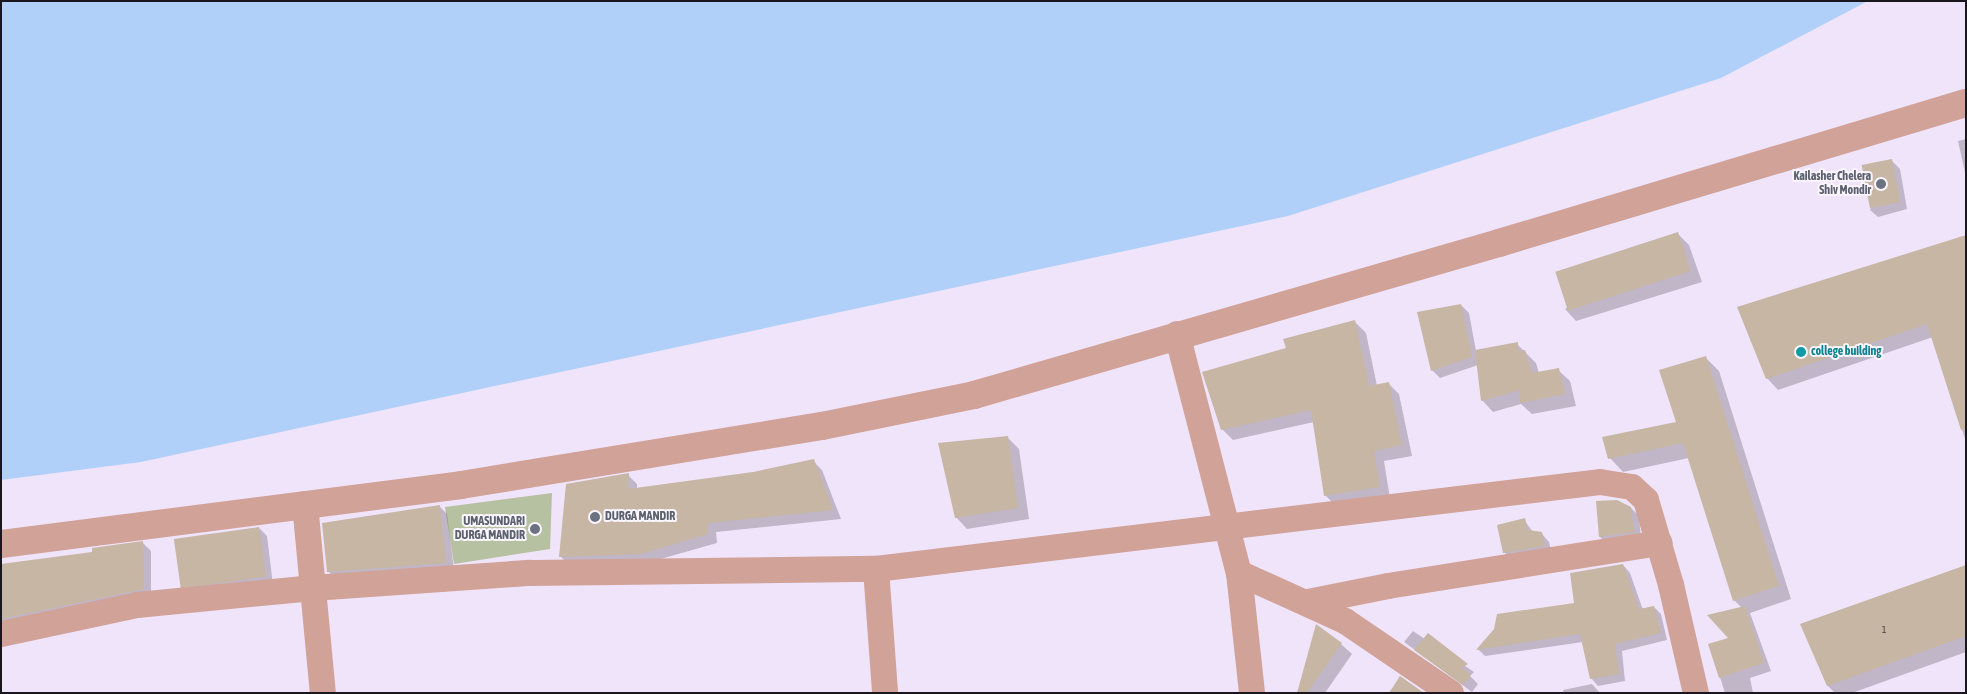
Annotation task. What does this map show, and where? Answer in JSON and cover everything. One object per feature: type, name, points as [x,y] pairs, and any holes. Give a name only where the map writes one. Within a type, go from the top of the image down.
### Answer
[{"type":"street","points":[[1,544],[461,485],[894,412],[974,395],[1177,334],[1499,244],[1966,102]]},
{"type":"street","points":[[1177,334],[1239,574],[1252,693]]},
{"type":"street","points":[[1,634],[137,605],[313,588],[530,573],[876,569],[1226,529],[1600,482],[1623,485],[1639,492],[1651,512],[1696,693]]},
{"type":"street","points":[[305,504],[323,693]]},
{"type":"street","points":[[1308,602],[1388,586],[1660,543]]},
{"type":"street","points":[[876,569],[885,693]]},
{"type":"street","points":[[1239,574],[1308,602],[1345,620],[1401,656],[1451,693]]},
{"type":"green space","points":[[552,493],[550,549],[454,564],[445,507]]},
{"type":"water","points":[[1,1],[1868,1],[1721,78],[1288,216],[141,462],[1,480]]},
{"type":"building","name":"Kailasher Chelera Shiv Mondir","points":[[1892,159],[1900,202],[1870,208],[1862,165]]},
{"type":"building","points":[[1678,232],[1691,271],[1568,311],[1555,272]]},
{"type":"building","name":"college building","points":[[1966,235],[1966,429],[1961,430],[1927,324],[1766,379],[1737,307]]},
{"type":"building","points":[[1461,304],[1472,357],[1431,371],[1417,312]]},
{"type":"building","points":[[1355,320],[1369,386],[1389,382],[1402,445],[1374,451],[1380,487],[1324,496],[1311,410],[1221,430],[1202,372],[1286,348],[1283,339]]},
{"type":"building","points":[[1518,342],[1518,351],[1525,350],[1532,373],[1559,368],[1565,394],[1520,403],[1520,390],[1481,401],[1475,350]]},
{"type":"building","points":[[1706,356],[1779,586],[1733,601],[1683,443],[1608,459],[1602,437],[1676,422],[1659,370]]},
{"type":"building","points":[[1008,436],[1018,508],[955,518],[938,443]]},
{"type":"building","points":[[814,459],[833,510],[708,523],[708,534],[641,554],[559,557],[566,484],[629,473],[628,489],[753,472]]},
{"type":"building","points":[[1617,500],[1631,507],[1634,532],[1599,537],[1596,501]]},
{"type":"building","points":[[440,505],[446,563],[327,572],[322,523]]},
{"type":"building","points":[[1525,518],[1528,530],[1542,532],[1545,546],[1503,553],[1497,525]]},
{"type":"building","points":[[259,527],[266,577],[181,588],[174,539]]},
{"type":"building","points":[[143,541],[144,589],[1,619],[1,564],[92,552],[92,548]]},
{"type":"building","points":[[1623,564],[1639,609],[1654,606],[1661,633],[1615,644],[1619,674],[1590,679],[1580,634],[1476,650],[1494,629],[1497,614],[1574,603],[1570,573]]},
{"type":"building","points":[[1966,565],[1966,636],[1827,686],[1800,624]]},
{"type":"building","points":[[1745,606],[1764,663],[1719,678],[1708,644],[1728,638],[1707,615]]},
{"type":"building","points":[[1316,624],[1342,643],[1307,693],[1297,693]]},
{"type":"building","points":[[1428,633],[1468,664],[1462,668],[1471,675],[1463,685],[1414,650]]},
{"type":"building","points":[[1400,676],[1424,693],[1389,693]]},
{"type":"place","name":"Kailasher Chelera Shiv Mondir","points":[[1881,184]]},
{"type":"place","name":"college building","points":[[1801,352]]},
{"type":"place","name":"DURGA MANDIR","points":[[595,517]]},
{"type":"place","name":"UMASUNDARI DURGA MANDIR","points":[[535,529]]}]
